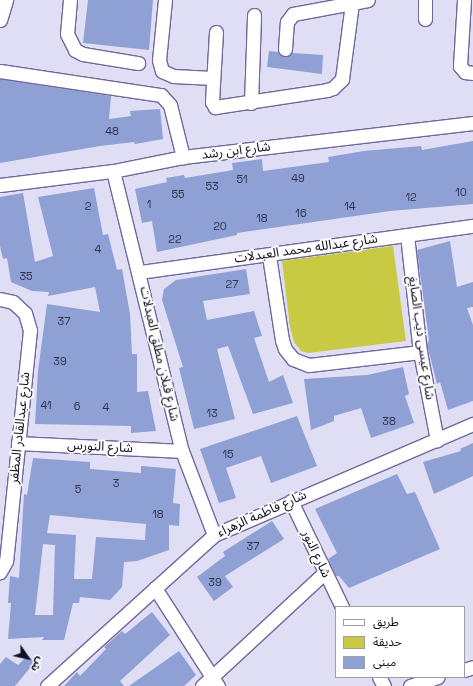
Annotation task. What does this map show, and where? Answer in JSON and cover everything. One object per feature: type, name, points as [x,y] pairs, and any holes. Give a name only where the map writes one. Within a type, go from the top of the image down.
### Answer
[{"type":"street","points":[[0,20],[6,0]]},
{"type":"street","points":[[70,0],[67,34],[75,50],[83,54],[138,63]]},
{"type":"street","points":[[165,0],[159,60],[162,71],[173,76],[214,78]]},
{"type":"street","points":[[286,49],[287,22],[293,14],[368,0]]},
{"type":"street","points":[[425,0],[425,19]]},
{"type":"street","points":[[464,0],[460,66],[465,72],[473,73]]},
{"type":"street","points":[[216,32],[212,102],[216,107],[251,103],[327,90],[339,84],[344,72],[352,3]]},
{"type":"street","points":[[251,103],[254,14]]},
{"type":"street","points":[[0,71],[161,95],[170,105],[183,157]]},
{"type":"street","name":"شارع ابن رشد","points":[[0,185],[113,171],[183,157],[473,123]]},
{"type":"street","name":"شارع قبلان مطلق العبدلات","points":[[113,171],[140,272],[182,451],[214,534]]},
{"type":"street","name":"شارع عبدالله محمد العبدلات","points":[[140,272],[269,256],[473,226]]},
{"type":"street","name":"شارع عيسى ذيب الصايغ","points":[[408,235],[420,352],[437,440]]},
{"type":"street","points":[[269,256],[282,340],[285,349],[294,359],[309,365],[420,352]]},
{"type":"street","name":"شارع عبدالقادر المظفر","points":[[0,299],[13,302],[25,312],[30,330],[6,561],[0,572]]},
{"type":"street","name":"شارع فاطمة الزهراء","points":[[47,686],[214,534],[473,424]]},
{"type":"street","name":"شارع النورس","points":[[18,443],[182,451]]},
{"type":"street","name":"شارع النور","points":[[291,501],[324,573],[341,606]]},
{"type":"street","points":[[202,686],[215,681],[324,573]]},
{"type":"street","points":[[155,588],[215,681]]},
{"type":"street","points":[[410,686],[435,678]]},
{"type":"green space","points":[[393,246],[406,341],[308,353],[301,351],[294,342],[290,327],[282,261]]},
{"type":"building","points":[[88,0],[153,0],[149,50],[83,43]]},
{"type":"building","points":[[269,51],[278,52],[284,57],[292,53],[323,55],[322,74],[267,67]]},
{"type":"building","points":[[0,79],[111,96],[109,119],[131,116],[130,111],[160,109],[163,139],[135,144],[134,142],[100,146],[0,163]]},
{"type":"building","points":[[473,141],[473,204],[390,211],[237,233],[237,235],[157,252],[152,221],[142,223],[135,189],[167,182],[166,178],[184,175],[185,178],[233,170],[232,163],[262,159],[263,171],[329,162],[328,157],[364,151],[421,146],[422,150]]},
{"type":"building","points":[[94,188],[103,235],[108,234],[117,270],[122,269],[130,314],[132,354],[137,354],[137,392],[148,391],[156,431],[131,433],[131,426],[35,424],[38,371],[47,304],[100,312],[95,287],[48,296],[49,292],[32,291],[11,282],[7,258],[3,259],[0,246],[0,197],[23,193],[35,262],[53,256],[38,197]]},
{"type":"building","points":[[450,241],[457,287],[473,282],[473,307],[467,308],[473,325],[473,401],[448,410],[440,382],[437,384],[427,344],[429,340],[417,250]]},
{"type":"building","points":[[246,269],[250,294],[203,301],[207,320],[254,311],[262,336],[254,338],[269,382],[283,375],[293,403],[253,414],[228,346],[217,349],[235,419],[194,429],[179,368],[183,367],[162,300],[164,289],[176,280]]},
{"type":"building","points":[[403,367],[409,394],[405,396],[414,423],[371,438],[361,408],[334,416],[334,421],[311,430],[304,379],[367,375]]},
{"type":"building","points":[[297,416],[317,466],[271,483],[261,456],[226,468],[236,498],[219,503],[200,449]]},
{"type":"building","points":[[473,443],[473,476],[434,494],[423,462],[461,451],[460,449]]},
{"type":"building","points":[[33,458],[90,462],[90,469],[141,473],[141,466],[176,469],[173,503],[180,504],[179,526],[169,525],[169,550],[137,561],[124,562],[122,587],[110,600],[80,597],[79,603],[73,603],[64,640],[42,640],[44,637],[8,639],[11,603],[8,603],[10,576],[19,578],[24,494],[27,495]],"holes":[[[50,515],[146,524],[145,540],[96,537],[92,579],[74,579],[76,535],[47,533]],[[43,544],[55,545],[53,615],[35,615]]]},
{"type":"building","points":[[397,474],[407,494],[415,492],[440,549],[349,588],[339,576],[336,576],[328,559],[337,553],[315,509]]},
{"type":"building","points":[[272,521],[284,539],[225,576],[233,587],[214,601],[197,577],[225,556],[223,552]]},
{"type":"building","points":[[152,612],[170,635],[120,681],[124,686],[64,686],[77,672],[80,676],[106,649],[104,647],[122,631],[125,634]]},
{"type":"building","points":[[179,651],[196,675],[184,686],[129,686]]},
{"type":"building","points":[[27,656],[35,662],[15,686],[0,686],[0,664],[6,657],[18,665]]}]
